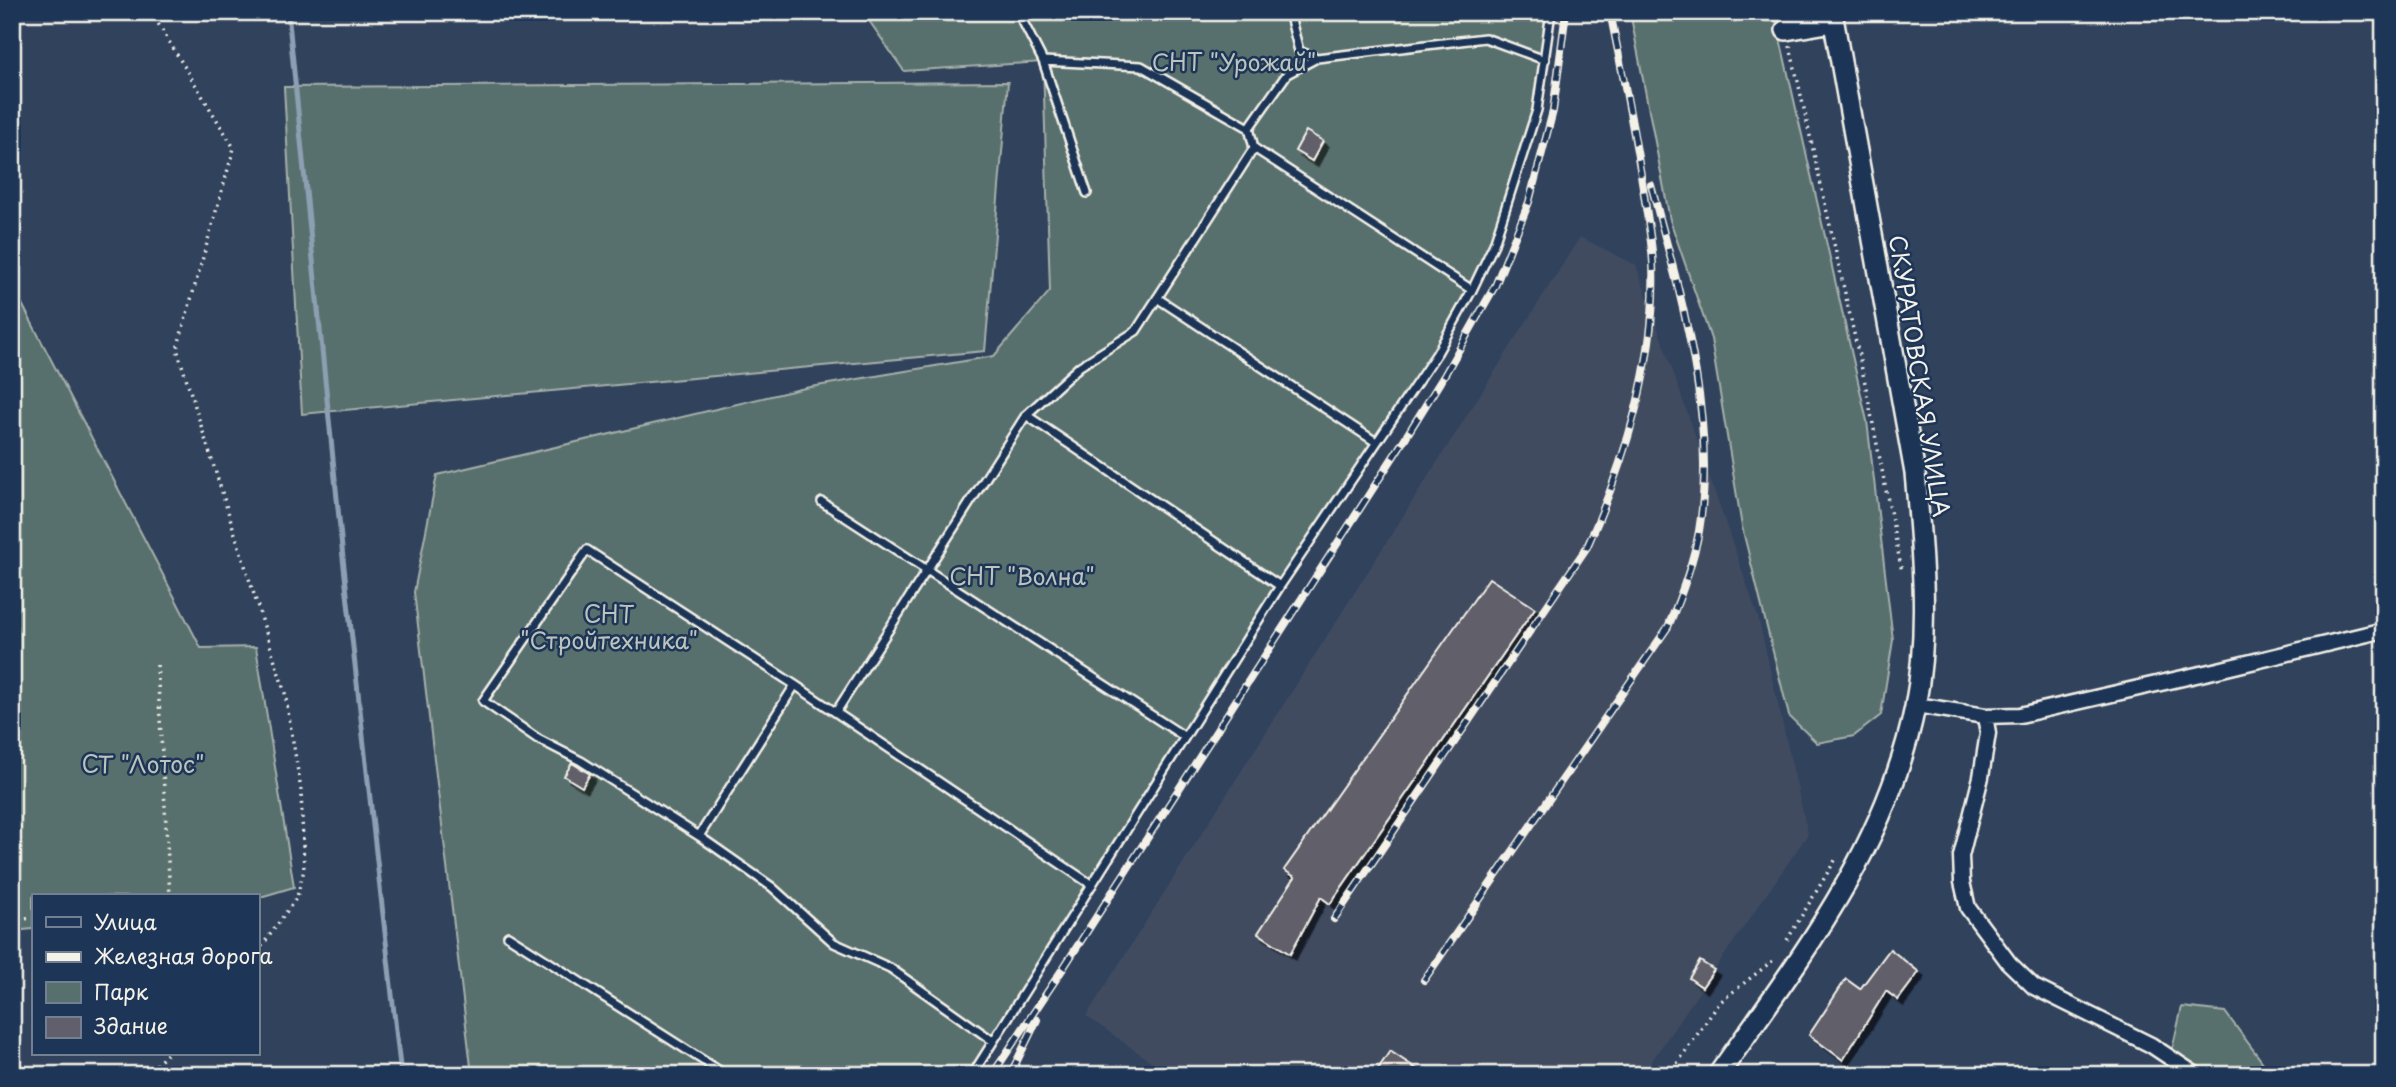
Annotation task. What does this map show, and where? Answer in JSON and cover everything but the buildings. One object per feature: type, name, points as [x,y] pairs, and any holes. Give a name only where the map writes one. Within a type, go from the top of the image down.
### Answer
[{"type":"street","points":[[1785,21],[1832,17]]},
{"type":"street","name":"СКУРАТОВСКАЯ УЛИЦА","points":[[1718,1075],[1804,952],[1844,888],[1880,821],[1901,766],[1916,705],[1924,623],[1922,550],[1915,473],[1832,17]]},
{"type":"street","points":[[1916,705],[1985,716],[2020,715],[2384,630]]},
{"type":"street","points":[[1985,716],[1988,733],[1981,777],[1961,856],[1962,882],[1968,908],[2009,963],[2034,987],[2151,1045],[2196,1075]]},
{"type":"lane","points":[[1018,12],[1043,61],[1087,193]]},
{"type":"lane","points":[[1289,12],[1299,51],[1317,58]]},
{"type":"lane","points":[[972,1075],[1280,586],[1437,354],[1472,290],[1494,244],[1537,110],[1551,12]]},
{"type":"lane","points":[[1249,128],[1287,75],[1317,58],[1485,38],[1545,60]]},
{"type":"lane","points":[[1043,61],[1141,66],[1249,128],[1255,148],[1472,290]]},
{"type":"lane","points":[[836,712],[1026,415],[1080,366],[1136,331],[1255,148]]},
{"type":"lane","points":[[1157,299],[1376,442]]},
{"type":"lane","points":[[1026,415],[1280,586]]},
{"type":"lane","points":[[822,502],[1185,737]]},
{"type":"lane","points":[[993,1041],[890,968],[834,943],[772,887],[698,836],[581,761],[538,739],[483,701],[587,550],[836,712],[1092,885]]},
{"type":"lane","points":[[698,836],[795,685]]},
{"type":"lane","points":[[508,936],[726,1075]]},
{"type":"path","points":[[151,12],[234,148],[177,349],[285,693],[302,790],[304,870],[297,897],[259,950]]},
{"type":"path","points":[[1785,21],[1865,383],[1904,583]]},
{"type":"path","points":[[157,665],[170,894]]},
{"type":"path","points":[[1784,946],[1838,856]]},
{"type":"path","points":[[12,920],[32,918]]},
{"type":"path","points":[[1669,1075],[1720,1002],[1777,957]]},
{"type":"path","points":[[146,1075],[165,1056]]},
{"type":"shaded area","points":[[1580,237],[1636,265],[1758,617],[1808,834],[1642,1075],[1170,1075],[1086,1016]]},
{"type":"green space","points":[[863,12],[1551,12],[1537,110],[1494,244],[1437,353],[1376,442],[972,1075],[472,1075],[414,592],[437,475],[805,388],[994,356],[1050,291],[1043,62],[904,71]]},
{"type":"green space","points":[[1630,12],[1774,12],[1867,421],[1893,640],[1881,715],[1854,736],[1817,743],[1789,716],[1742,527],[1711,339],[1670,220]]},
{"type":"green space","points":[[1008,82],[985,351],[302,414],[284,87]]},
{"type":"green space","name":"СТ \"Лотос\"","points":[[12,296],[19,298],[201,648],[256,647],[294,887],[259,897],[259,894],[32,894],[32,929],[12,931]]},
{"type":"green space","points":[[2182,1007],[2225,1012],[2272,1075],[2166,1075]]},
{"type":"waterway","points":[[288,12],[343,558],[401,1075]]},
{"type":"railway","points":[[992,1075],[1399,448],[1495,286],[1529,202],[1553,111],[1566,12]]},
{"type":"railway","points":[[1334,919],[1587,547],[1626,445],[1650,336],[1653,264],[1638,154],[1610,12]]},
{"type":"railway","points":[[1424,980],[1668,627],[1693,556],[1704,488],[1700,400],[1684,312],[1651,185]]},
{"type":"railway","points":[[1010,1075],[1037,1020]]},
{"type":"park label","name":"СНТ \"Урожай\"","points":[[1234,63]]},
{"type":"park label","name":"СНТ \"Волна\"","points":[[1022,577]]},
{"type":"park label","name":"СНТ \"Стройтехника\"","points":[[609,628]]}]
